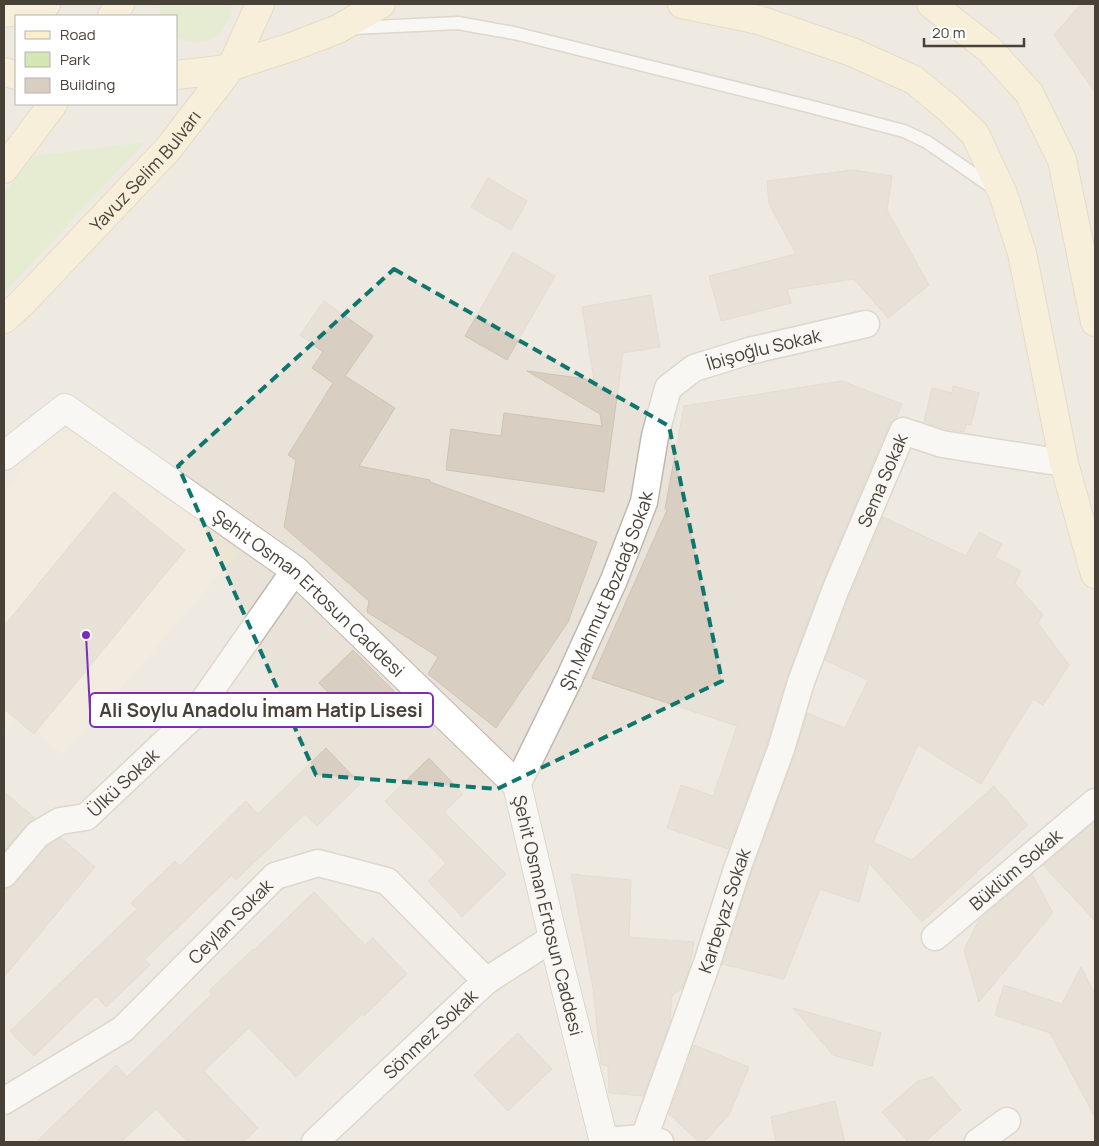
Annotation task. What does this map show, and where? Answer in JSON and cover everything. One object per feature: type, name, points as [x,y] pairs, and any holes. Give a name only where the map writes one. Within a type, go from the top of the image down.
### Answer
[{"type":"main road","points":[[4,13],[36,8],[46,4]]},
{"type":"main road","points":[[113,15],[120,4]]},
{"type":"main road","name":"Yavuz Selim Bulvarı","points":[[4,319],[21,304],[168,149],[232,66],[260,4]]},
{"type":"main road","points":[[178,75],[192,75],[220,70],[294,46],[338,29],[381,4]]},
{"type":"main road","points":[[682,4],[759,20],[852,52],[914,80],[948,108],[975,134],[1003,194],[1022,253],[1064,463],[1095,574]]},
{"type":"main road","points":[[930,4],[961,26],[989,50],[1029,93],[1062,160],[1095,322]]},
{"type":"main road","points":[[4,168],[52,105]]},
{"type":"street","name":"İbişoğlu Sokak","points":[[668,388],[694,368],[749,351],[866,324]]},
{"type":"street","name":"Şh.Mahmut Bozdağ Sokak","points":[[518,785],[614,580],[644,502],[655,436],[668,388]]},
{"type":"street","name":"Şehit Osman Ertosun Caddesi","points":[[4,456],[65,408],[294,570],[518,785],[553,938],[604,1142]]},
{"type":"street","name":"Sema Sokak","points":[[801,682],[835,590],[903,431],[942,444],[1064,463]]},
{"type":"street","name":"Ülkü Sokak","points":[[4,874],[38,834],[60,821],[86,817],[193,716],[294,570]]},
{"type":"street","name":"Karbeyaz Sokak","points":[[652,1140],[737,869],[781,748],[801,682]]},
{"type":"street","name":"Büklüm Sokak","points":[[935,937],[1095,802]]},
{"type":"street","name":"Ceylan Sokak","points":[[4,1101],[123,1029],[275,876],[318,863],[387,880],[486,980]]},
{"type":"street","name":"Sönmez Sokak","points":[[315,1142],[486,980],[553,938]]},
{"type":"street","points":[[978,1142],[1007,1121]]},
{"type":"street","points":[[604,1142],[652,1140]]},
{"type":"lane","points":[[338,29],[458,23],[514,33],[794,102],[904,130],[927,142],[1003,194]]},
{"type":"highlighted area","points":[[394,269],[669,426],[722,681],[497,789],[316,775],[178,466]]},
{"type":"shaded area","points":[[4,4],[1095,4],[1095,1142],[4,1142]]},
{"type":"shaded area","points":[[59,421],[83,440],[139,473],[239,552],[63,755],[21,718],[4,733],[4,492]]},
{"type":"green space","points":[[159,4],[232,4],[230,15],[221,32],[206,41],[197,42],[178,38],[178,15],[161,15]]},
{"type":"green space","points":[[145,142],[4,293],[4,193],[35,156]]},
{"type":"building","points":[[1081,4],[1095,4],[1095,92],[1054,35]]},
{"type":"building","points":[[853,170],[892,176],[887,210],[929,285],[888,318],[854,279],[787,289],[791,303],[721,321],[709,276],[796,254],[769,204],[767,181]]},
{"type":"building","points":[[488,178],[527,201],[511,230],[471,207]]},
{"type":"building","points":[[513,252],[555,276],[507,360],[465,336]]},
{"type":"building","points":[[651,295],[660,347],[623,353],[604,492],[446,470],[451,429],[501,436],[504,413],[602,426],[600,414],[527,371],[594,380],[582,307]]},
{"type":"building","points":[[324,301],[373,336],[345,376],[395,408],[359,466],[430,480],[430,482],[597,542],[568,622],[496,728],[428,674],[438,657],[367,612],[369,601],[284,527],[296,460],[288,455],[333,383],[312,368],[323,352],[300,335]]},
{"type":"building","points":[[842,381],[902,404],[896,418],[889,425],[821,586],[787,677],[767,744],[728,849],[667,828],[681,785],[713,796],[737,726],[592,678],[667,510],[665,509],[684,406]]},
{"type":"building","points":[[953,386],[979,393],[971,425],[966,424],[964,432],[924,422],[932,388],[952,393]]},
{"type":"building","points":[[114,492],[185,550],[34,734],[4,709],[4,626]]},
{"type":"building","points":[[883,517],[966,556],[979,532],[1002,544],[995,557],[1021,571],[1015,583],[1043,615],[1038,623],[1069,665],[1043,705],[1033,699],[981,784],[918,745],[873,842],[912,860],[994,786],[1028,825],[922,922],[869,863],[859,902],[820,889],[784,979],[722,964],[751,874],[795,754],[807,713],[845,728],[868,680],[825,660]]},
{"type":"building","points":[[353,650],[394,691],[360,725],[319,683]]},
{"type":"building","points":[[326,748],[360,784],[317,826],[305,814],[236,880],[232,875],[145,959],[150,965],[106,1007],[96,996],[34,1056],[10,1031],[137,909],[131,903],[175,861],[180,866],[246,801],[258,814]]},
{"type":"building","points":[[429,758],[463,794],[444,812],[506,874],[462,917],[428,881],[446,863],[385,801]]},
{"type":"building","points":[[4,792],[35,818],[27,824],[4,851]]},
{"type":"building","points":[[1095,821],[1095,921],[1043,865]]},
{"type":"building","points":[[61,838],[95,867],[4,977],[4,889],[15,884],[48,846]]},
{"type":"building","points":[[571,874],[631,880],[629,937],[694,942],[689,970],[682,988],[672,996],[670,1023],[643,1096],[609,1093],[608,1066],[601,1064],[593,988]]},
{"type":"building","points":[[1032,874],[1053,913],[979,1002],[964,950],[979,920]]},
{"type":"building","points":[[314,892],[365,945],[373,938],[407,974],[364,1016],[362,1014],[296,1077],[249,1028],[204,1071],[258,1128],[243,1142],[188,1142],[156,1109],[121,1142],[36,1142],[116,1065],[127,1077],[212,994],[209,991]]},
{"type":"building","points":[[1081,967],[1095,994],[1095,1117],[1050,1033],[995,1015],[1004,985],[1062,1004]]},
{"type":"building","points":[[793,1008],[881,1033],[872,1066],[833,1055]]},
{"type":"building","points":[[518,1033],[552,1069],[508,1111],[474,1075]]},
{"type":"building","points":[[694,1045],[749,1067],[729,1115],[704,1142],[699,1142],[669,1114]]},
{"type":"building","points":[[933,1077],[961,1110],[925,1142],[908,1142],[882,1112],[918,1081]]},
{"type":"building","points":[[835,1101],[845,1142],[776,1142],[771,1117]]},
{"type":"place","name":"Ali Soylu Anadolu İmam Hatip Lisesi","points":[[86,635]]}]
